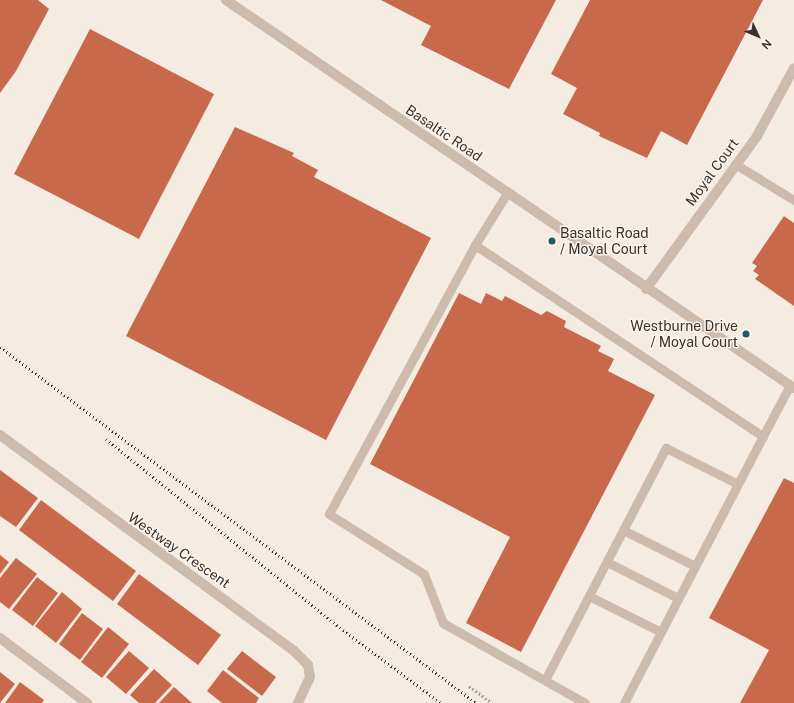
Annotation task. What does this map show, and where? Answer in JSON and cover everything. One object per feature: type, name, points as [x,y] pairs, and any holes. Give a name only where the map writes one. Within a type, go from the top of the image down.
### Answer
[{"type":"street","name":"Basaltic Road","points":[[226,0],[646,289],[792,386]]},
{"type":"street","name":"Moyal Court","points":[[646,289],[734,164],[757,136],[794,68]]},
{"type":"street","name":"Westway Crescent","points":[[0,435],[294,651],[308,665],[310,677],[298,703]]},
{"type":"street","points":[[0,638],[87,703]]},
{"type":"lane","points":[[734,164],[794,200]]},
{"type":"lane","points":[[507,193],[475,246],[329,514],[424,574],[443,623],[585,703]]},
{"type":"lane","points":[[475,246],[763,436]]},
{"type":"lane","points":[[624,703],[763,436],[792,386]]},
{"type":"lane","points":[[545,680],[666,448],[738,484]]},
{"type":"lane","points":[[624,530],[695,566]]},
{"type":"lane","points":[[607,562],[678,598]]},
{"type":"lane","points":[[589,596],[661,632]]},
{"type":"path","points":[[469,686],[492,703]]},
{"type":"building","points":[[0,0],[38,0],[49,9],[16,71],[0,93]]},
{"type":"building","points":[[381,0],[556,0],[509,89],[421,45],[431,26]]},
{"type":"building","points":[[590,0],[763,0],[687,145],[661,131],[647,158],[599,136],[600,133],[563,114],[577,88],[551,74]]},
{"type":"building","points":[[90,29],[214,94],[139,239],[14,174]]},
{"type":"building","points":[[235,127],[294,153],[292,156],[318,170],[314,177],[431,238],[326,440],[126,336]]},
{"type":"building","points":[[784,216],[794,223],[794,306],[755,279],[759,275],[753,271],[757,266],[752,263]]},
{"type":"building","points":[[459,293],[481,304],[486,293],[502,301],[505,296],[541,315],[547,311],[566,321],[564,327],[601,346],[598,351],[614,359],[608,371],[655,395],[521,652],[466,623],[510,537],[370,464]]},
{"type":"building","points":[[0,470],[38,498],[16,527],[0,516]]},
{"type":"building","points":[[784,478],[794,483],[794,703],[740,703],[769,650],[709,618]]},
{"type":"building","points":[[41,500],[136,571],[113,601],[19,530]]},
{"type":"building","points":[[0,555],[9,562],[0,574]]},
{"type":"building","points":[[16,558],[37,574],[9,609],[0,602],[0,578]]},
{"type":"building","points":[[139,574],[221,635],[198,665],[117,604]]},
{"type":"building","points":[[37,577],[58,593],[33,626],[12,610]]},
{"type":"building","points":[[62,592],[82,609],[56,643],[35,626]]},
{"type":"building","points":[[82,613],[103,629],[80,660],[59,644]]},
{"type":"building","points":[[108,627],[129,644],[102,678],[81,662]]},
{"type":"building","points":[[129,651],[149,668],[126,694],[106,677]]},
{"type":"building","points":[[242,651],[276,677],[262,696],[227,669]]},
{"type":"building","points":[[154,669],[172,685],[155,703],[139,703],[130,695]]},
{"type":"building","points":[[223,670],[259,698],[256,703],[222,703],[207,691]]},
{"type":"building","points":[[0,672],[15,684],[0,703]]},
{"type":"building","points":[[20,682],[44,700],[42,703],[5,703]]},
{"type":"building","points":[[174,687],[192,703],[159,703]]},
{"type":"railway","points":[[0,347],[476,703]]},
{"type":"railway","points":[[106,439],[343,630],[441,703]]},
{"type":"place","name":"Basaltic Road / Moyal Court","points":[[552,241]]},
{"type":"place","name":"Westburne Drive / Moyal Court","points":[[746,334]]}]
